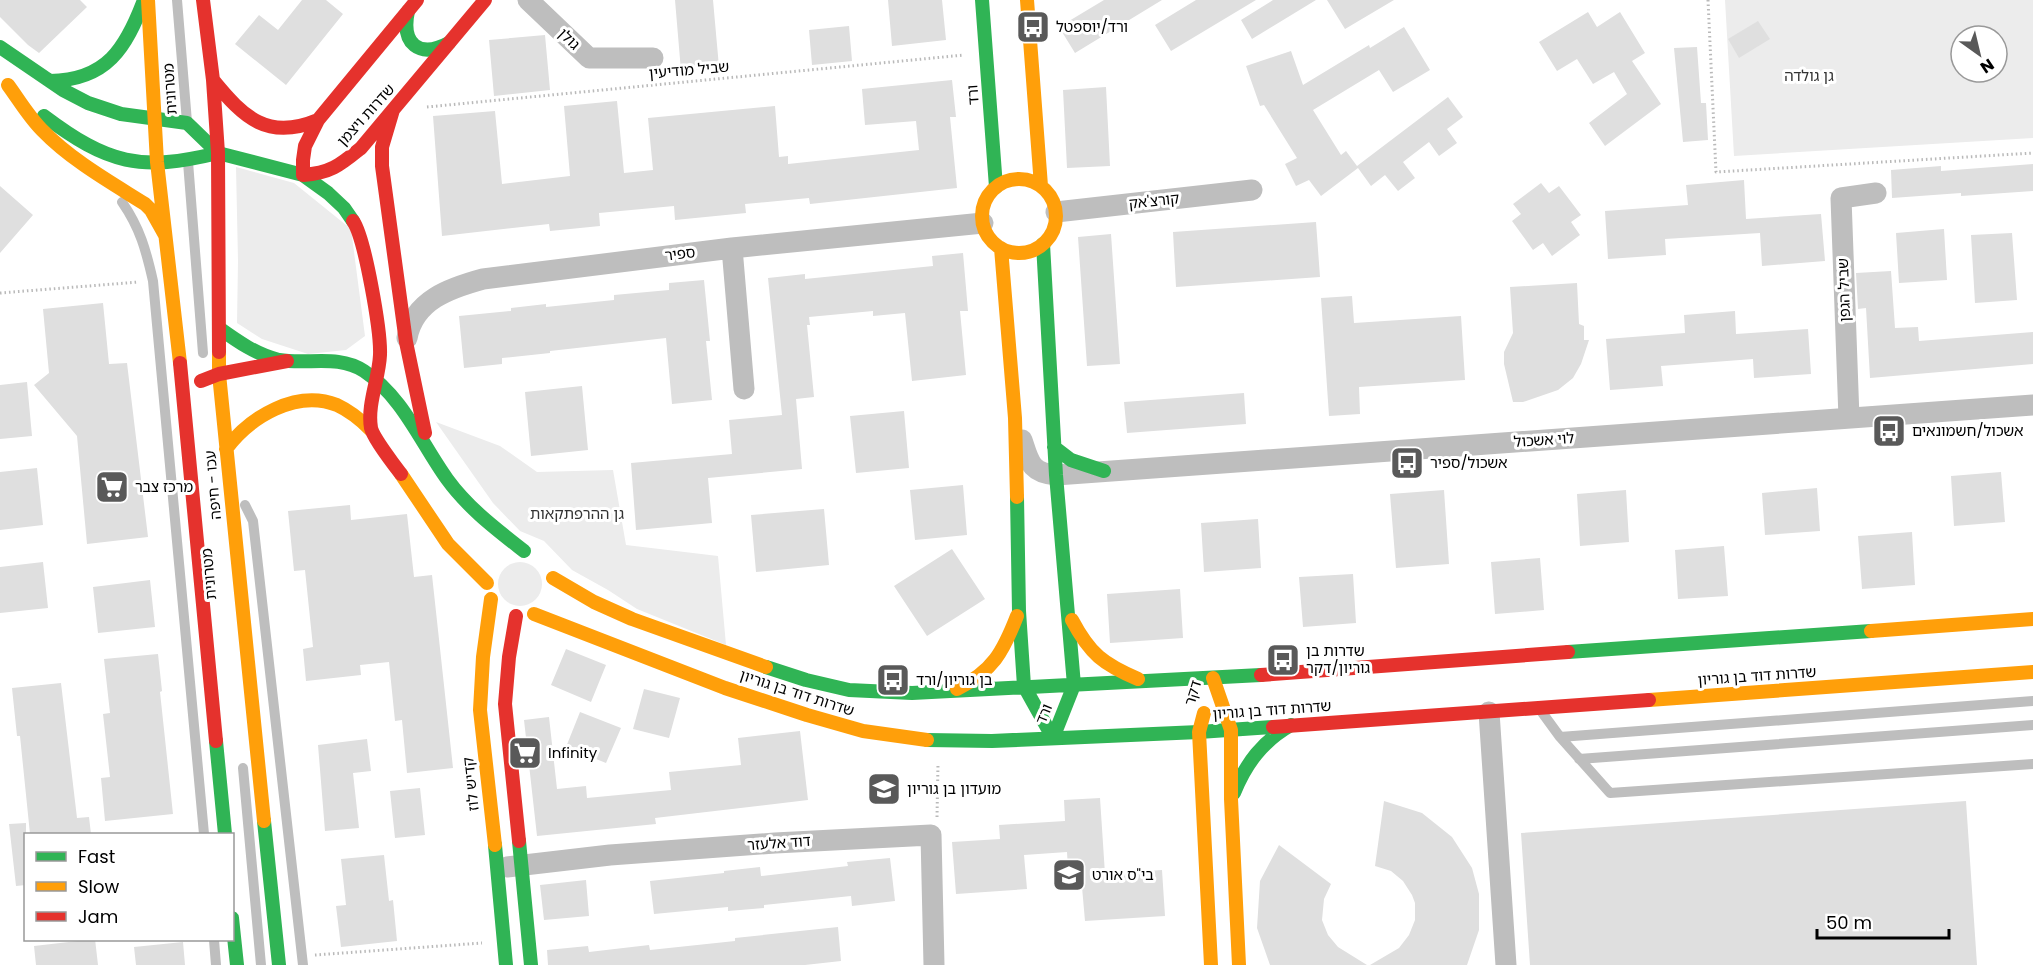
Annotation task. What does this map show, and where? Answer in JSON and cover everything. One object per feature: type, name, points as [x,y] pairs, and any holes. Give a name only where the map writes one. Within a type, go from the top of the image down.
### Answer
[{"type":"main road","points":[[50,81],[65,82],[84,76],[115,57],[129,39],[146,0]]},
{"type":"main road","name":"עכו - חיפה","points":[[146,0],[157,162],[184,396],[225,833]]},
{"type":"main road","name":"עכו - חיפה","points":[[203,0],[213,80],[218,153],[219,374],[279,965]]},
{"type":"main road","name":"שדרות ויצמן","points":[[412,5],[318,120],[303,151],[301,163],[303,175],[321,174],[342,163],[361,148],[485,0]]},
{"type":"main road","name":"ורד","points":[[982,0],[996,187]]},
{"type":"main road","points":[[1027,0],[1041,186]]},
{"type":"main road","points":[[412,5],[404,26],[413,45],[427,51],[435,51],[449,43]]},
{"type":"main road","points":[[0,47],[74,96],[104,109],[121,114],[188,123],[218,153]]},
{"type":"main road","points":[[213,80],[246,116],[269,127],[291,130],[305,127],[318,120]]},
{"type":"main road","points":[[4,83],[64,131],[120,159],[157,162],[188,151],[218,153],[303,175],[344,208],[356,225],[363,247],[377,321],[380,355],[371,411],[371,430]]},
{"type":"main road","points":[[4,83],[41,129],[73,156],[145,204],[151,210],[165,236]]},
{"type":"main road","points":[[393,110],[382,147],[382,166],[406,342],[423,427],[433,456]]},
{"type":"main road","points":[[1018,179],[1030,180],[1041,186],[1054,202],[1056,212],[1054,230],[1043,244],[1023,253],[1011,252],[992,242],[986,233],[982,213],[989,194],[1006,181],[1018,179]]},
{"type":"main road","name":"ורד","points":[[1043,244],[1054,447],[1074,685],[1053,738]]},
{"type":"main road","name":"ורד","points":[[1001,248],[1015,418],[1024,686],[1053,738]]},
{"type":"main road","points":[[366,345],[376,328],[377,321]]},
{"type":"main road","points":[[219,328],[255,350],[287,361]]},
{"type":"main road","points":[[342,361],[355,354]]},
{"type":"main road","points":[[184,396],[219,374],[287,361],[342,361],[355,366],[377,382],[398,404],[447,478],[475,512],[529,552],[513,551],[502,556]]},
{"type":"main road","points":[[226,449],[237,435],[256,418],[295,401],[311,399],[342,407],[353,413],[371,430],[448,544],[488,578],[491,599],[501,611],[516,616],[505,704],[531,965]]},
{"type":"main road","points":[[1054,447],[1071,460],[1104,471]]},
{"type":"main road","name":"שדרות דוד בן גוריון","points":[[552,578],[594,602],[632,619],[729,655],[806,680],[849,690],[912,693],[1213,678],[2033,619]]},
{"type":"main road","name":"קדיש לוז","points":[[491,599],[483,657],[480,710],[506,965]]},
{"type":"main road","name":"שדרות דוד בן גוריון","points":[[516,616],[539,611],[725,688],[863,732],[934,741],[992,741],[1231,730],[2033,672]]},
{"type":"main road","points":[[948,692],[976,680],[996,661],[1004,649],[1020,611]]},
{"type":"main road","points":[[1068,613],[1088,648],[1097,658],[1107,666],[1141,681]]},
{"type":"main road","name":"דקר","points":[[1213,678],[1231,730],[1239,965]]},
{"type":"main road","name":"דקר","points":[[1211,965],[1199,732],[1213,678]]},
{"type":"main road","points":[[1232,799],[1239,777],[1260,746],[1291,725]]},
{"type":"main road","points":[[1150,734],[1181,752],[1201,780]]},
{"type":"main road","points":[[234,937],[237,965]]},
{"type":"street","name":"גולן","points":[[528,0],[589,58],[653,58]]},
{"type":"street","name":"קורצ'אק","points":[[1056,212],[1252,190]]},
{"type":"street","name":"שביל הגפן","points":[[1849,418],[1841,198],[1876,193]]},
{"type":"street","name":"ספיר","points":[[406,342],[414,316],[423,306],[460,285],[483,279],[732,248],[983,223]]},
{"type":"street","points":[[732,248],[744,389]]},
{"type":"street","name":"לוי אשכול","points":[[1056,475],[2033,405]]},
{"type":"street","points":[[1015,418],[1030,464],[1039,472],[1056,475]]},
{"type":"street","points":[[1489,712],[1506,965]]},
{"type":"street","points":[[931,834],[934,965]]},
{"type":"street","name":"דוד אלעזר","points":[[497,868],[610,855],[931,834]]},
{"type":"lane","name":"מטרונית","points":[[177,0],[206,384]]},
{"type":"lane","points":[[126,10],[129,39]]},
{"type":"lane","points":[[101,176],[116,193],[136,224],[144,243],[153,281],[204,833]]},
{"type":"lane","points":[[228,471],[252,521],[302,961]]},
{"type":"lane","points":[[178,554],[195,518]]},
{"type":"lane","points":[[246,648],[270,675]]},
{"type":"lane","points":[[1560,737],[2033,701]]},
{"type":"lane","points":[[1539,708],[1560,737],[1610,793],[2033,764]]},
{"type":"lane","points":[[1579,759],[2033,725]]},
{"type":"lane","points":[[241,754],[261,965]]},
{"type":"lane","points":[[214,941],[216,965]]},
{"type":"path","points":[[1708,0],[1716,172],[2033,153]]},
{"type":"path","name":"שביל מודיעין","points":[[393,110],[986,53]]},
{"type":"path","points":[[0,293],[153,281]]},
{"type":"path","points":[[931,834],[937,823],[939,765],[934,741]]},
{"type":"path","points":[[302,961],[504,941]]},
{"type":"green space","name":"גן גולדה","points":[[1725,0],[2033,0],[2033,138],[1734,156]]},
{"type":"green space","points":[[236,167],[294,183],[351,229],[365,336],[346,350],[308,354],[262,339],[237,323]]},
{"type":"green space","name":"גן ההרפתקאות","points":[[436,422],[500,446],[537,472],[613,470],[626,545],[718,556],[726,645],[637,609],[572,570],[544,541],[520,531],[493,503]]},
{"type":"green space","points":[[520,562],[535,569],[542,584],[535,599],[520,606],[505,599],[498,584],[505,569]]},
{"type":"building","points":[[0,0],[80,0],[87,7],[39,53],[0,17]]},
{"type":"building","points":[[302,0],[326,0],[343,14],[286,85],[235,44],[259,15],[278,30]]},
{"type":"building","points":[[675,0],[713,0],[719,67],[681,71]]},
{"type":"building","points":[[888,0],[942,0],[946,40],[892,46]]},
{"type":"building","points":[[1104,0],[1162,0],[1075,53],[1059,27]]},
{"type":"building","points":[[1196,0],[1256,0],[1171,51],[1155,25]]},
{"type":"building","points":[[1273,0],[1316,0],[1252,39],[1241,20]]},
{"type":"building","points":[[1327,0],[1394,0],[1345,29]]},
{"type":"building","points":[[1588,12],[1597,27],[1620,12],[1645,53],[1632,61],[1661,104],[1605,146],[1589,123],[1627,94],[1614,72],[1593,84],[1577,59],[1557,71],[1539,42]]},
{"type":"building","points":[[1758,21],[1770,39],[1739,58],[1728,39]]},
{"type":"building","points":[[849,26],[852,61],[812,65],[809,30]]},
{"type":"building","points":[[1404,27],[1430,70],[1393,92],[1379,70],[1313,110],[1341,155],[1346,151],[1357,166],[1448,97],[1463,117],[1447,129],[1457,143],[1439,156],[1429,142],[1403,162],[1415,178],[1398,191],[1385,175],[1371,186],[1358,168],[1321,196],[1309,180],[1296,186],[1285,164],[1297,158],[1264,105],[1260,106],[1246,66],[1291,51],[1303,85],[1369,45],[1370,48]]},
{"type":"building","points":[[545,35],[550,90],[494,96],[489,40]]},
{"type":"building","points":[[1697,47],[1701,103],[1706,103],[1708,140],[1683,142],[1674,48]]},
{"type":"building","points":[[952,80],[956,117],[950,117],[957,188],[810,204],[809,198],[745,204],[746,213],[675,220],[674,206],[599,213],[600,226],[550,231],[549,224],[442,236],[433,116],[495,111],[502,184],[570,176],[564,106],[617,101],[624,173],[653,170],[648,118],[775,106],[779,157],[788,156],[788,164],[919,150],[916,121],[865,125],[862,89]]},
{"type":"building","points":[[1106,87],[1110,166],[1067,168],[1063,90]]},
{"type":"building","points":[[2033,164],[2033,191],[1892,198],[1891,170],[1941,166],[1941,171]]},
{"type":"building","points":[[1744,180],[1746,219],[1821,214],[1825,261],[1762,266],[1760,233],[1665,239],[1666,255],[1608,259],[1605,211],[1688,205],[1686,185]]},
{"type":"building","points":[[1541,183],[1549,193],[1559,186],[1581,215],[1571,222],[1580,235],[1552,256],[1543,243],[1533,250],[1512,221],[1521,214],[1513,204]]},
{"type":"building","points":[[0,186],[33,215],[0,253]]},
{"type":"building","points":[[1316,222],[1320,277],[1176,287],[1173,232]]},
{"type":"building","points":[[1944,229],[1947,280],[1899,283],[1896,233]]},
{"type":"building","points":[[2012,233],[2017,300],[1975,303],[1971,235]]},
{"type":"building","points":[[1111,234],[1120,364],[1087,366],[1078,237]]},
{"type":"building","points":[[963,253],[968,311],[960,311],[966,375],[912,381],[905,313],[873,316],[873,311],[809,317],[810,325],[807,325],[814,397],[796,399],[802,469],[708,478],[712,523],[636,530],[631,463],[732,454],[729,420],[782,415],[768,278],[805,274],[805,279],[933,266],[932,256]]},
{"type":"building","points":[[1891,271],[1895,328],[1918,327],[1919,341],[2033,332],[2033,364],[1870,378],[1866,308],[1858,309],[1856,273]]},
{"type":"building","points":[[704,280],[710,341],[706,341],[712,400],[672,404],[666,338],[502,358],[502,364],[464,368],[459,316],[511,311],[511,308],[546,304],[546,307],[614,300],[614,295],[669,290],[669,283]]},
{"type":"building","points":[[1577,283],[1579,324],[1584,326],[1584,340],[1589,340],[1581,364],[1573,378],[1558,390],[1523,402],[1513,402],[1504,364],[1504,352],[1513,333],[1510,287]]},
{"type":"building","points":[[1352,296],[1354,323],[1461,316],[1465,380],[1359,387],[1360,414],[1329,416],[1321,298]]},
{"type":"building","name":"מרכז צבר","points":[[103,303],[109,364],[127,363],[148,537],[87,544],[77,436],[34,385],[49,373],[43,309]]},
{"type":"building","points":[[1735,311],[1736,334],[1808,329],[1811,374],[1754,378],[1753,359],[1661,366],[1663,386],[1610,390],[1606,339],[1685,333],[1684,315]]},
{"type":"building","points":[[27,382],[32,436],[0,439],[0,385]]},
{"type":"building","points":[[582,386],[588,450],[531,456],[525,392]]},
{"type":"building","points":[[1244,393],[1246,424],[1127,433],[1124,402]]},
{"type":"building","points":[[904,411],[909,468],[856,473],[850,416]]},
{"type":"building","points":[[37,468],[43,525],[0,530],[0,472]]},
{"type":"building","points":[[2001,472],[2005,522],[1954,526],[1951,476]]},
{"type":"building","points":[[963,485],[967,535],[915,540],[910,490]]},
{"type":"building","points":[[1817,488],[1820,531],[1765,535],[1762,493]]},
{"type":"building","points":[[1444,490],[1449,564],[1396,568],[1390,494]]},
{"type":"building","points":[[1626,490],[1629,542],[1580,546],[1577,494]]},
{"type":"building","points":[[350,505],[351,520],[407,514],[414,577],[432,575],[453,768],[407,773],[402,720],[395,721],[389,662],[360,665],[361,675],[306,681],[303,649],[313,647],[305,570],[294,571],[288,511]]},
{"type":"building","points":[[824,509],[829,565],[756,572],[751,515]]},
{"type":"building","points":[[1258,519],[1261,568],[1204,572],[1201,523]]},
{"type":"building","points":[[1912,532],[1915,585],[1862,589],[1858,536]]},
{"type":"building","points":[[1724,546],[1728,596],[1678,599],[1675,550]]},
{"type":"building","points":[[952,549],[985,599],[927,636],[894,586]]},
{"type":"building","points":[[1540,558],[1544,610],[1495,614],[1491,562]]},
{"type":"building","points":[[43,562],[48,608],[0,613],[0,567]]},
{"type":"building","points":[[1353,574],[1356,623],[1303,627],[1299,577]]},
{"type":"building","points":[[150,580],[155,627],[98,633],[93,587]]},
{"type":"building","points":[[1180,589],[1183,638],[1110,643],[1107,594]]},
{"type":"building","points":[[566,649],[606,665],[591,702],[551,685]]},
{"type":"building","points":[[158,654],[173,814],[105,821],[101,778],[110,777],[103,714],[110,713],[104,659]]},
{"type":"building","points":[[61,683],[77,818],[89,817],[91,833],[30,833],[20,736],[17,736],[12,688]]},
{"type":"building","points":[[644,689],[680,698],[669,738],[633,729]]},
{"type":"building","points":[[580,712],[621,728],[606,763],[566,747]]},
{"type":"building","points":[[549,717],[557,789],[586,786],[587,798],[671,790],[669,772],[741,765],[738,738],[800,731],[808,800],[655,818],[656,824],[537,836],[524,720]]},
{"type":"building","points":[[367,739],[371,771],[353,773],[359,828],[325,831],[318,745]]},
{"type":"building","points":[[420,788],[425,835],[395,838],[390,791]]},
{"type":"building","points":[[1100,798],[1105,874],[1162,870],[1165,916],[1085,921],[1082,887],[1069,887],[1067,852],[1024,855],[1027,889],[956,894],[952,842],[1000,839],[999,825],[1065,821],[1064,800]]},
{"type":"building","points":[[1384,801],[1422,813],[1452,837],[1472,868],[1479,894],[1479,930],[1467,965],[1370,965],[1399,948],[1409,935],[1415,920],[1415,903],[1403,881],[1391,871],[1375,866]]},
{"type":"building","points":[[1966,801],[1977,965],[1530,965],[1521,833]]},
{"type":"building","points":[[26,823],[24,885],[16,886],[9,824]]},
{"type":"building","points":[[1279,845],[1331,884],[1324,899],[1322,920],[1328,935],[1338,947],[1367,965],[1270,965],[1257,928],[1260,881]]},
{"type":"building","points":[[384,855],[389,901],[393,900],[397,941],[341,947],[336,906],[346,905],[341,859]]},
{"type":"building","points":[[890,858],[895,901],[852,906],[851,896],[764,905],[764,908],[728,911],[728,907],[654,914],[650,881],[760,867],[761,876],[848,866],[847,862]]},
{"type":"building","points":[[586,880],[589,916],[544,920],[540,885]]},
{"type":"building","points":[[838,927],[841,961],[805,965],[548,965],[547,950],[588,946],[589,952],[649,945],[650,950]]},
{"type":"building","points":[[95,941],[98,965],[36,965],[34,946]]},
{"type":"building","points":[[183,942],[185,965],[136,965],[134,947]]},
{"type":"traffic: fast","points":[[50,81],[86,75],[100,68],[112,58],[130,33],[144,0]]},
{"type":"traffic: fast","points":[[982,0],[996,187]]},
{"type":"traffic: fast","points":[[408,11],[407,32],[415,45],[421,49],[429,49],[449,43]]},
{"type":"traffic: fast","points":[[0,47],[63,90],[88,103],[121,114],[187,123],[218,153],[303,175],[328,193],[344,208],[353,221]]},
{"type":"traffic: fast","points":[[44,116],[87,145],[126,160],[167,162],[218,153]]},
{"type":"traffic: fast","points":[[1043,244],[1056,475],[1074,685],[1053,738]]},
{"type":"traffic: fast","points":[[219,328],[248,347],[271,358],[290,361],[333,361],[364,371],[378,382],[401,407],[447,479],[464,499],[483,518],[524,551]]},
{"type":"traffic: fast","points":[[1054,447],[1071,460],[1104,471]]},
{"type":"traffic: fast","points":[[1017,497],[1019,611],[1024,686],[1053,738]]},
{"type":"traffic: fast","points":[[1568,652],[1871,631]]},
{"type":"traffic: fast","points":[[766,667],[806,680],[849,690],[912,693],[1261,675]]},
{"type":"traffic: fast","points":[[1234,793],[1256,754],[1272,738],[1291,725]]},
{"type":"traffic: fast","points":[[927,740],[992,741],[1273,727]]},
{"type":"traffic: fast","points":[[216,741],[225,833]]},
{"type":"traffic: fast","points":[[264,821],[279,965]]},
{"type":"traffic: fast","points":[[519,841],[531,965]]},
{"type":"traffic: fast","points":[[495,845],[506,965]]},
{"type":"traffic: fast","points":[[234,937],[237,965]]},
{"type":"traffic: slow","points":[[148,0],[157,162],[180,363]]},
{"type":"traffic: slow","points":[[1027,0],[1041,186]]},
{"type":"traffic: slow","points":[[8,85],[33,120],[53,141],[91,170],[145,204],[165,235]]},
{"type":"traffic: slow","points":[[1019,179],[1040,185],[1050,195],[1056,216],[1050,237],[1040,247],[1019,253],[998,247],[988,237],[982,216],[988,195],[998,185],[1019,179]]},
{"type":"traffic: slow","points":[[1001,248],[1015,418],[1017,497]]},
{"type":"traffic: slow","points":[[219,352],[219,374],[264,821]]},
{"type":"traffic: slow","points":[[226,449],[248,426],[275,409],[290,403],[321,401],[337,405],[355,416],[371,430]]},
{"type":"traffic: slow","points":[[401,474],[448,544],[487,583]]},
{"type":"traffic: slow","points":[[553,578],[594,602],[632,619],[766,667]]},
{"type":"traffic: slow","points":[[491,599],[483,657],[480,710],[495,845]]},
{"type":"traffic: slow","points":[[534,614],[725,688],[807,715],[863,731],[927,740]]},
{"type":"traffic: slow","points":[[957,689],[980,675],[995,659],[1007,640],[1017,616]]},
{"type":"traffic: slow","points":[[1871,631],[2033,619]]},
{"type":"traffic: slow","points":[[1072,620],[1085,641],[1099,657],[1138,679]]},
{"type":"traffic: slow","points":[[1649,700],[2033,672]]},
{"type":"traffic: slow","points":[[1213,678],[1231,730],[1231,799],[1239,965]]},
{"type":"traffic: slow","points":[[1204,713],[1199,732],[1211,965]]},
{"type":"traffic: jam","points":[[203,0],[213,80],[218,153],[219,352]]},
{"type":"traffic: jam","points":[[303,175],[305,146],[318,120],[417,0]]},
{"type":"traffic: jam","points":[[303,175],[335,167],[361,148],[485,0]]},
{"type":"traffic: jam","points":[[213,80],[247,115],[271,127],[300,126],[318,120]]},
{"type":"traffic: jam","points":[[393,110],[382,147],[382,166],[406,342],[425,433]]},
{"type":"traffic: jam","points":[[353,221],[367,265],[380,343],[370,419],[371,428],[401,474]]},
{"type":"traffic: jam","points":[[201,381],[219,374],[287,361]]},
{"type":"traffic: jam","points":[[180,363],[216,741]]},
{"type":"traffic: jam","points":[[516,616],[509,657],[505,704],[519,841]]},
{"type":"traffic: jam","points":[[1261,675],[1568,652]]},
{"type":"traffic: jam","points":[[1273,727],[1649,700]]},
{"type":"place","name":"ורד/יוספטל","points":[[1033,27]]},
{"type":"place","name":"אשכול/חשמונאים","points":[[1889,431]]},
{"type":"place","name":"אשכול/ספיר","points":[[1407,463]]},
{"type":"place","name":"מרכז צבר","points":[[112,487]]},
{"type":"place","name":"שדרות בן גוריון/דקר","points":[[1283,660]]},
{"type":"place","name":"בן גוריון/ורד","points":[[893,680]]},
{"type":"place","name":"Infinity","points":[[525,753]]},
{"type":"place","name":"מועדון בן גוריון","points":[[884,789]]},
{"type":"place","name":"בי\"ס אורט","points":[[1069,875]]}]
